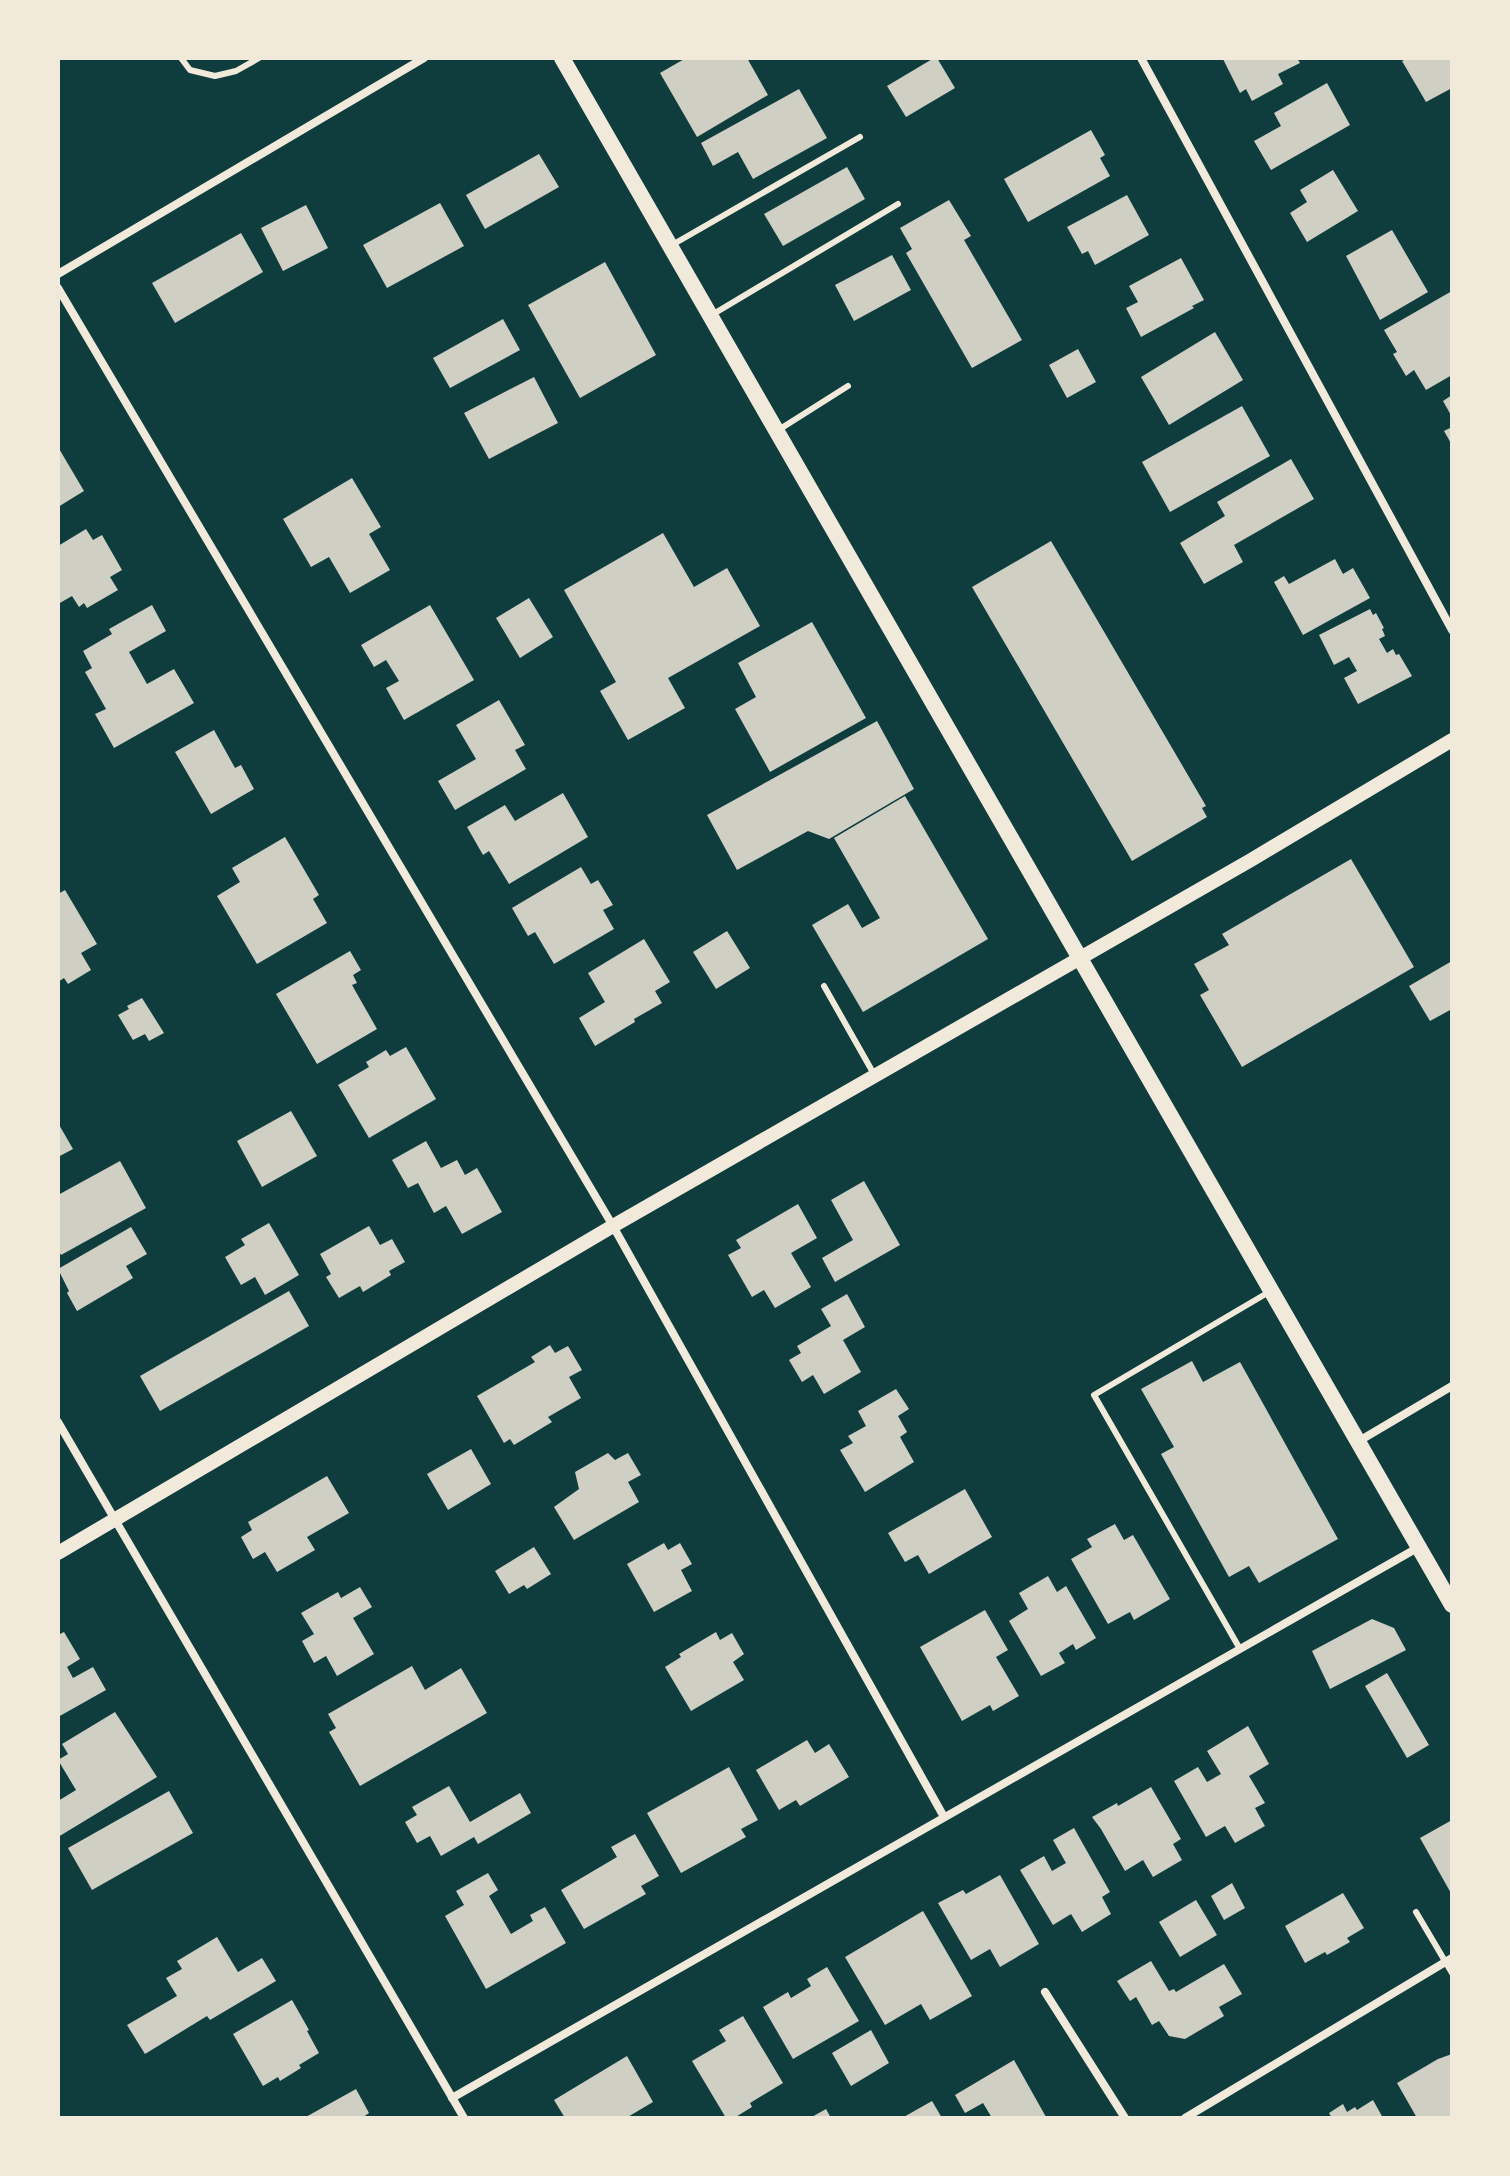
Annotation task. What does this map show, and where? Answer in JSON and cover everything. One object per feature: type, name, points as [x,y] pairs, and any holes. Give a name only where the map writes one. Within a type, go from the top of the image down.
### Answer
[{"type":"main road","points":[[562,58],[1452,1605]]},
{"type":"street","points":[[58,274],[424,58]]},
{"type":"street","points":[[1141,58],[1452,630]]},
{"type":"street","points":[[58,288],[613,1226],[944,1817]]},
{"type":"street","points":[[58,1553],[613,1226],[1080,959],[1452,740]]},
{"type":"street","points":[[1359,1441],[1452,1386]]},
{"type":"street","points":[[58,1422],[464,2118]]},
{"type":"street","points":[[452,2098],[1419,1547]]},
{"type":"street","points":[[1185,2118],[1449,1960]]},
{"type":"street","points":[[1045,1992],[1125,2118]]},
{"type":"lane","points":[[181,58],[190,70],[215,76],[236,71],[259,58]]},
{"type":"lane","points":[[670,246],[860,137]]},
{"type":"lane","points":[[710,316],[898,204]]},
{"type":"lane","points":[[777,431],[848,386]]},
{"type":"lane","points":[[824,986],[875,1076]]},
{"type":"lane","points":[[1240,1649],[1094,1395],[1272,1290]]},
{"type":"lane","points":[[1416,1912],[1449,1960],[1452,1973]]},
{"type":"building","points":[[686,58],[747,58],[768,95],[697,137],[660,73]]},
{"type":"building","points":[[937,58],[955,88],[906,117],[887,86]]},
{"type":"building","points":[[1225,58],[1297,58],[1300,63],[1278,74],[1283,84],[1252,101],[1246,89],[1240,93]]},
{"type":"building","points":[[1408,58],[1452,58],[1452,88],[1426,102],[1402,61]]},
{"type":"building","points":[[1327,83],[1350,125],[1271,170],[1254,141],[1281,126],[1274,113]]},
{"type":"building","points":[[799,89],[827,138],[753,179],[738,152],[713,166],[701,143]]},
{"type":"building","points":[[1091,130],[1105,155],[1100,158],[1110,176],[1028,222],[1004,179]]},
{"type":"building","points":[[539,154],[559,187],[485,229],[466,195]]},
{"type":"building","points":[[847,167],[865,199],[783,246],[764,214]]},
{"type":"building","points":[[1333,170],[1358,211],[1307,242],[1290,213],[1307,202],[1300,190]]},
{"type":"building","points":[[1127,195],[1149,235],[1095,265],[1088,251],[1082,254],[1067,227]]},
{"type":"building","points":[[949,200],[971,236],[964,240],[1022,340],[972,368],[906,253],[912,249],[900,228]]},
{"type":"building","points":[[440,203],[464,246],[387,288],[363,245]]},
{"type":"building","points":[[306,205],[328,248],[283,271],[261,228]]},
{"type":"building","points":[[1392,230],[1428,292],[1380,320],[1346,256]]},
{"type":"building","points":[[241,233],[263,272],[175,323],[152,283]]},
{"type":"building","points":[[892,255],[911,290],[854,321],[835,285]]},
{"type":"building","points":[[1181,258],[1204,300],[1141,337],[1126,308],[1138,302],[1129,286]]},
{"type":"building","points":[[605,262],[656,355],[580,398],[528,305]]},
{"type":"building","points":[[1452,291],[1452,375],[1426,390],[1414,370],[1406,376],[1384,330]]},
{"type":"building","points":[[503,319],[520,350],[450,388],[433,358]]},
{"type":"building","points":[[1215,332],[1243,380],[1169,425],[1141,377]]},
{"type":"building","points":[[1078,349],[1096,382],[1067,398],[1049,365]]},
{"type":"building","points":[[534,377],[558,423],[489,459],[464,413]]},
{"type":"building","points":[[1452,395],[1452,417],[1443,401]]},
{"type":"building","points":[[1242,406],[1270,456],[1170,512],[1142,462]]},
{"type":"building","points":[[1452,427],[1452,445],[1444,431]]},
{"type":"building","points":[[58,447],[84,491],[58,507]]},
{"type":"building","points":[[1291,459],[1314,499],[1234,545],[1243,562],[1204,584],[1180,543],[1225,516],[1217,502]]},
{"type":"building","points":[[352,478],[381,527],[369,534],[390,570],[350,593],[329,557],[311,567],[283,519]]},
{"type":"building","points":[[86,529],[93,540],[102,535],[122,570],[110,577],[118,590],[87,608],[84,603],[79,607],[72,596],[58,604],[58,546]]},
{"type":"building","points":[[663,533],[694,587],[727,568],[760,626],[668,678],[685,708],[628,740],[600,691],[616,682],[564,590]]},
{"type":"building","points":[[1051,541],[1206,806],[1202,808],[1207,817],[1132,861],[972,587]]},
{"type":"building","points":[[1335,559],[1343,574],[1353,568],[1370,598],[1303,635],[1274,582],[1284,576],[1289,584]]},
{"type":"building","points":[[529,598],[553,637],[520,658],[496,618]]},
{"type":"building","points":[[152,605],[166,631],[129,652],[147,684],[174,669],[194,703],[114,748],[95,714],[106,709],[85,672],[92,668],[83,651],[112,634],[109,629]]},
{"type":"building","points":[[430,605],[474,680],[404,720],[386,688],[399,681],[386,660],[374,667],[361,645]]},
{"type":"building","points":[[1370,609],[1373,615],[1376,613],[1384,628],[1385,636],[1379,639],[1387,653],[1393,649],[1396,655],[1399,654],[1412,676],[1358,704],[1344,678],[1357,671],[1349,657],[1334,665],[1319,635]]},
{"type":"building","points":[[812,622],[866,718],[770,772],[735,709],[756,697],[738,663]]},
{"type":"building","points":[[499,700],[525,745],[515,750],[526,769],[455,810],[438,781],[476,759],[456,725]]},
{"type":"building","points":[[877,721],[914,789],[829,839],[808,831],[737,870],[707,815]]},
{"type":"building","points":[[214,730],[235,768],[241,765],[254,789],[211,814],[175,752]]},
{"type":"building","points":[[563,793],[588,837],[509,884],[489,851],[483,855],[467,827],[505,805],[515,821]]},
{"type":"building","points":[[905,796],[988,939],[863,1012],[812,925],[848,904],[862,928],[880,918],[834,838]]},
{"type":"building","points":[[285,837],[319,895],[313,899],[327,923],[257,964],[217,896],[240,882],[232,868]]},
{"type":"building","points":[[1351,859],[1414,967],[1242,1067],[1200,995],[1209,990],[1194,964],[1229,945],[1222,934]]},
{"type":"building","points":[[581,867],[591,884],[598,880],[613,905],[603,910],[614,929],[554,964],[535,932],[528,936],[512,908]]},
{"type":"building","points":[[65,890],[97,944],[81,953],[91,970],[68,984],[64,978],[58,982],[58,894]]},
{"type":"building","points":[[727,931],[750,968],[716,989],[693,952]]},
{"type":"building","points":[[644,939],[670,982],[655,991],[662,1003],[595,1046],[579,1018],[605,1002],[588,973]]},
{"type":"building","points":[[350,951],[361,970],[353,975],[357,983],[352,985],[377,1029],[317,1064],[276,994]]},
{"type":"building","points":[[1452,961],[1452,1009],[1430,1021],[1409,986]]},
{"type":"building","points":[[142,998],[164,1033],[149,1041],[145,1034],[133,1040],[118,1015]]},
{"type":"building","points":[[406,1047],[436,1099],[369,1138],[338,1085],[369,1067],[366,1062],[386,1050],[390,1056]]},
{"type":"building","points":[[291,1111],[317,1156],[262,1187],[237,1141]]},
{"type":"building","points":[[58,1123],[73,1149],[58,1157]]},
{"type":"building","points":[[426,1141],[441,1168],[457,1160],[465,1175],[477,1168],[502,1212],[462,1234],[446,1206],[434,1213],[418,1183],[408,1188],[392,1160]]},
{"type":"building","points":[[120,1161],[146,1208],[61,1255],[58,1249],[58,1195]]},
{"type":"building","points":[[864,1181],[900,1245],[835,1282],[822,1258],[853,1240],[831,1200]]},
{"type":"building","points":[[798,1204],[817,1238],[791,1253],[811,1287],[775,1308],[764,1290],[752,1297],[728,1255],[741,1248],[736,1240]]},
{"type":"building","points":[[269,1223],[299,1275],[265,1295],[255,1277],[241,1285],[225,1257],[245,1245],[241,1239]]},
{"type":"building","points":[[369,1226],[380,1245],[392,1239],[405,1262],[389,1271],[391,1275],[363,1292],[360,1286],[339,1298],[326,1277],[331,1274],[320,1254]]},
{"type":"building","points":[[131,1227],[147,1254],[126,1266],[133,1278],[77,1311],[58,1269]]},
{"type":"building","points":[[289,1291],[309,1326],[160,1411],[140,1376]]},
{"type":"building","points":[[847,1294],[865,1327],[843,1340],[861,1372],[824,1394],[813,1375],[802,1382],[789,1360],[801,1353],[797,1346],[831,1326],[821,1309]]},
{"type":"building","points":[[550,1345],[555,1353],[568,1346],[582,1370],[569,1377],[581,1398],[548,1417],[552,1422],[514,1445],[510,1439],[504,1443],[477,1396],[535,1362],[531,1357]]},
{"type":"building","points":[[1192,1361],[1203,1382],[1240,1362],[1338,1539],[1259,1583],[1249,1566],[1229,1577],[1161,1454],[1174,1447],[1141,1389]]},
{"type":"building","points":[[896,1389],[909,1409],[898,1416],[907,1432],[900,1437],[914,1462],[865,1492],[840,1450],[853,1443],[848,1436],[866,1426],[858,1411]]},
{"type":"building","points":[[471,1449],[491,1484],[448,1510],[427,1474]]},
{"type":"building","points":[[608,1453],[615,1460],[628,1453],[641,1475],[628,1482],[639,1502],[574,1540],[554,1507],[579,1489],[575,1472]]},
{"type":"building","points":[[327,1476],[349,1513],[307,1537],[315,1550],[277,1572],[265,1552],[253,1559],[241,1537],[252,1530],[248,1522]]},
{"type":"building","points":[[965,1489],[992,1537],[929,1574],[918,1555],[905,1562],[888,1533]]},
{"type":"building","points":[[1115,1524],[1124,1540],[1133,1535],[1170,1599],[1134,1620],[1130,1612],[1108,1624],[1071,1559],[1092,1547],[1087,1539]]},
{"type":"building","points":[[664,1543],[668,1550],[680,1543],[692,1564],[681,1570],[692,1591],[654,1612],[627,1564]]},
{"type":"building","points":[[534,1547],[551,1574],[527,1589],[524,1585],[509,1594],[495,1571]]},
{"type":"building","points":[[1048,1576],[1057,1592],[1066,1586],[1096,1638],[1076,1650],[1073,1644],[1059,1653],[1065,1663],[1041,1676],[1009,1621],[1028,1609],[1019,1593]]},
{"type":"building","points":[[360,1587],[372,1607],[353,1618],[374,1654],[337,1676],[326,1656],[314,1663],[302,1641],[314,1634],[301,1613],[338,1592],[341,1598]]},
{"type":"building","points":[[985,1610],[1008,1650],[996,1657],[1019,1696],[993,1711],[990,1705],[962,1721],[920,1647]]},
{"type":"building","points":[[1372,1619],[1394,1628],[1406,1650],[1330,1689],[1312,1651]]},
{"type":"building","points":[[64,1632],[80,1659],[67,1667],[73,1678],[93,1667],[106,1690],[58,1717],[58,1635]]},
{"type":"building","points":[[716,1632],[720,1640],[732,1633],[744,1654],[733,1662],[744,1680],[691,1711],[665,1667],[681,1657],[679,1654]]},
{"type":"building","points":[[412,1666],[425,1690],[461,1668],[487,1713],[360,1786],[329,1732],[336,1728],[328,1714]]},
{"type":"building","points":[[1387,1673],[1429,1745],[1407,1758],[1365,1686]]},
{"type":"building","points":[[115,1712],[157,1777],[58,1837],[58,1801],[76,1790],[58,1760],[68,1754],[62,1744]]},
{"type":"building","points":[[1248,1726],[1269,1764],[1249,1776],[1265,1803],[1255,1808],[1265,1826],[1235,1843],[1225,1826],[1206,1837],[1174,1781],[1198,1767],[1207,1782],[1221,1774],[1207,1751]]},
{"type":"building","points":[[807,1740],[815,1753],[829,1744],[849,1777],[800,1806],[796,1800],[779,1810],[756,1770]]},
{"type":"building","points":[[729,1767],[758,1820],[741,1829],[746,1837],[681,1873],[647,1813]]},
{"type":"building","points":[[449,1786],[470,1822],[520,1793],[531,1813],[478,1844],[474,1837],[441,1856],[430,1836],[417,1843],[405,1822],[417,1815],[412,1807]]},
{"type":"building","points":[[1151,1787],[1181,1839],[1173,1844],[1182,1860],[1153,1877],[1143,1860],[1125,1871],[1092,1817]]},
{"type":"building","points":[[169,1791],[193,1833],[92,1890],[68,1848]]},
{"type":"building","points":[[1452,1820],[1452,1895],[1420,1838]]},
{"type":"building","points":[[1074,1828],[1110,1892],[1102,1897],[1111,1914],[1082,1932],[1071,1914],[1053,1925],[1020,1870],[1044,1856],[1052,1871],[1066,1863],[1053,1840]]},
{"type":"building","points":[[635,1834],[659,1876],[641,1886],[646,1894],[584,1929],[561,1890],[617,1857],[611,1847]]},
{"type":"building","points":[[488,1873],[498,1890],[489,1896],[511,1934],[533,1921],[530,1915],[545,1907],[566,1943],[486,1989],[445,1916],[464,1905],[456,1891]]},
{"type":"building","points":[[1000,1875],[1039,1944],[1000,1967],[990,1949],[971,1960],[938,1903],[963,1890],[966,1894]]},
{"type":"building","points":[[1232,1883],[1245,1908],[1224,1920],[1211,1896]]},
{"type":"building","points":[[1343,1893],[1364,1928],[1347,1938],[1350,1942],[1305,1963],[1285,1926]]},
{"type":"building","points":[[1196,1900],[1217,1935],[1180,1957],[1159,1922]]},
{"type":"building","points":[[923,1911],[972,1996],[930,2020],[921,2004],[885,2025],[845,1957]]},
{"type":"building","points":[[217,1937],[238,1972],[262,1958],[276,1981],[210,2020],[207,2016],[145,2054],[127,2025],[177,1996],[166,1978],[182,1969],[177,1961]]},
{"type":"building","points":[[1151,1961],[1169,1991],[1174,1989],[1176,1992],[1224,1964],[1242,1994],[1219,2007],[1224,2016],[1185,2039],[1169,2036],[1159,2021],[1152,2025],[1136,1997],[1130,2001],[1117,1981]]},
{"type":"building","points":[[827,1967],[859,2021],[793,2059],[763,2007],[788,1992],[791,1998],[811,1986],[807,1979]]},
{"type":"building","points":[[292,2000],[319,2053],[280,2081],[278,2077],[263,2086],[233,2034]]},
{"type":"building","points":[[743,2016],[783,2083],[750,2103],[752,2107],[734,2118],[726,2118],[692,2061],[726,2041],[719,2030]]},
{"type":"building","points":[[871,2030],[889,2063],[851,2086],[832,2053]]},
{"type":"building","points":[[1452,2054],[1452,2118],[1417,2118],[1397,2083]]},
{"type":"building","points":[[627,2056],[653,2102],[626,2118],[565,2118],[554,2100]]},
{"type":"building","points":[[1014,2060],[1046,2117],[992,2118],[983,2103],[965,2113],[955,2095]]},
{"type":"building","points":[[356,2089],[369,2113],[362,2118],[304,2118]]},
{"type":"building","points":[[1373,2100],[1383,2118],[1332,2118],[1329,2113],[1343,2104],[1347,2112],[1355,2107],[1357,2110]]},
{"type":"building","points":[[932,2101],[942,2118],[902,2118]]},
{"type":"building","points":[[826,2109],[831,2118],[810,2118]]}]
